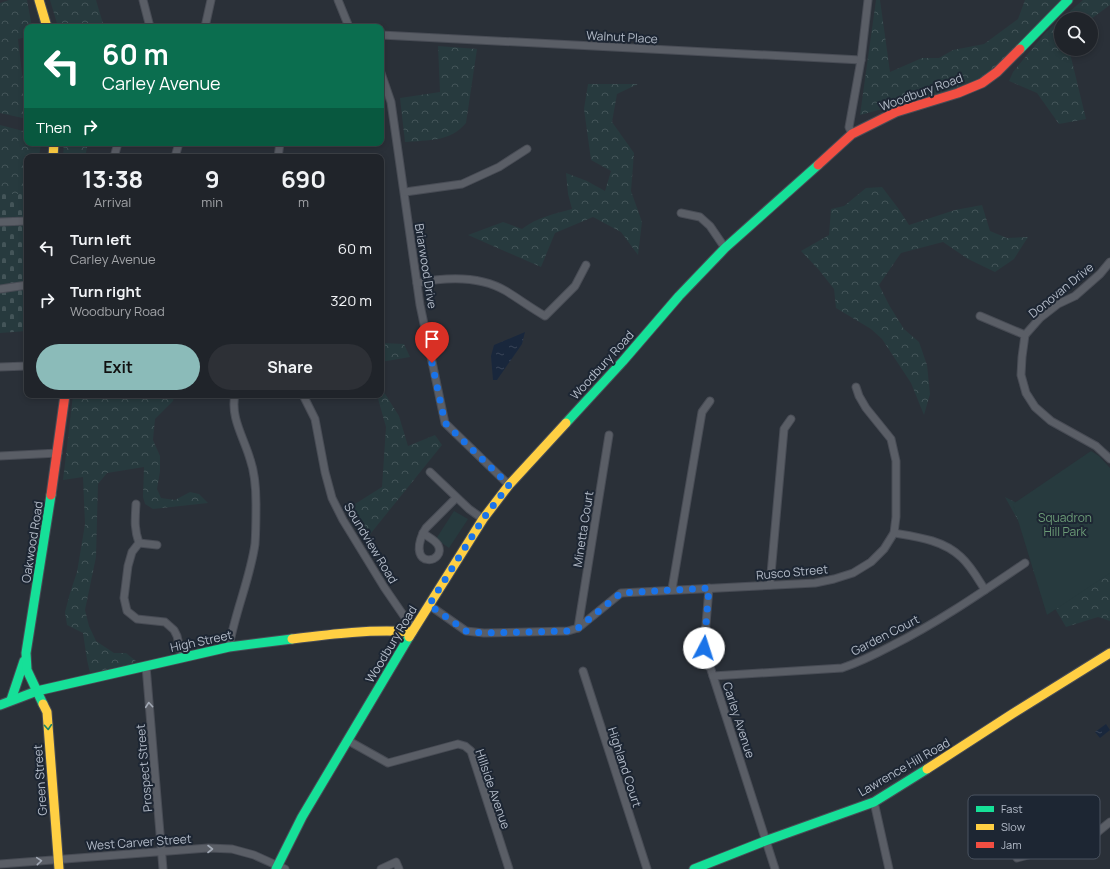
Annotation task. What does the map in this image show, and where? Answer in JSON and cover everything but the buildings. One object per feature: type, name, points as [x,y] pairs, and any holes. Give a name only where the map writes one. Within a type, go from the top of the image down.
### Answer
[{"type":"main road","points":[[39,0],[46,24]]},
{"type":"main road","name":"Woodbury Road","points":[[280,868],[302,817],[413,630],[483,519],[509,485],[623,361],[679,296],[725,248],[852,134],[896,112],[982,83],[997,72],[1068,0]]},
{"type":"main road","name":"Oakwood Road","points":[[37,691],[27,670],[26,653],[58,453],[65,398]]},
{"type":"main road","name":"High Street","points":[[0,705],[37,691],[229,647],[324,635],[388,630],[413,630]]},
{"type":"main road","name":"Lawrence Hill Road","points":[[694,869],[765,841],[874,802],[1110,652]]},
{"type":"main road","points":[[11,700],[26,653]]},
{"type":"main road","name":"Green Street","points":[[37,691],[47,712],[59,869]]},
{"type":"street","points":[[143,0],[149,24]]},
{"type":"street","points":[[206,24],[211,0]]},
{"type":"street","points":[[338,0],[347,24]]},
{"type":"street","points":[[852,134],[849,126],[861,60],[868,0]]},
{"type":"street","name":"Walnut Place","points":[[384,36],[861,60]]},
{"type":"street","name":"Briarwood Drive","points":[[384,82],[391,102],[417,283],[445,423],[509,485]]},
{"type":"street","points":[[405,192],[462,184],[499,166],[527,148]]},
{"type":"street","points":[[681,213],[700,217],[710,226],[725,248]]},
{"type":"street","points":[[0,222],[24,221]]},
{"type":"street","name":"Donovan Drive","points":[[1110,262],[1100,274],[1075,296],[1058,304],[1040,318],[1025,335],[1021,375],[1026,393],[1035,406],[1051,420],[1096,446],[1110,459]]},
{"type":"street","points":[[417,283],[437,279],[460,278],[484,282],[505,290],[544,316],[575,286],[586,265]]},
{"type":"street","points":[[0,289],[24,285]]},
{"type":"street","points":[[980,316],[1025,335]]},
{"type":"street","points":[[0,367],[24,366]]},
{"type":"street","name":"Rusco Street","points":[[709,588],[814,583],[834,579],[853,573],[871,562],[884,549],[894,533],[896,517],[896,461],[891,439],[866,408],[856,387]]},
{"type":"street","points":[[229,647],[255,545],[256,519],[252,467],[245,442],[235,419],[234,398]]},
{"type":"street","name":"Soundview Road","points":[[304,398],[315,419],[330,492],[340,515],[384,587],[413,630]]},
{"type":"street","points":[[672,590],[702,412],[710,401]]},
{"type":"street","points":[[770,586],[784,429],[791,419]]},
{"type":"street","name":"Minetta Court","points":[[578,628],[609,435]]},
{"type":"street","points":[[0,456],[58,453]]},
{"type":"street","points":[[430,472],[456,498],[483,519]]},
{"type":"street","points":[[423,533],[426,528],[456,498]]},
{"type":"street","points":[[136,504],[134,521],[135,531],[139,543]]},
{"type":"street","points":[[894,533],[933,541],[948,547],[962,557],[985,590]]},
{"type":"street","points":[[139,543],[157,545]]},
{"type":"street","points":[[139,543],[132,552],[128,566],[124,598],[127,611],[137,619],[164,622],[174,630],[182,657]]},
{"type":"street","name":"Garden Court","points":[[713,676],[842,668],[859,662],[918,632],[968,602],[1025,563]]},
{"type":"street","points":[[429,605],[466,631],[484,633],[568,631],[578,628],[621,593],[709,588]]},
{"type":"street","name":"Carley Avenue","points":[[709,588],[704,648],[775,869]]},
{"type":"street","name":"Prospect Street","points":[[146,666],[163,869]]},
{"type":"street","name":"Highland Court","points":[[583,671],[647,869]]},
{"type":"street","name":"Hillside Avenue","points":[[347,740],[388,763],[458,744],[465,746],[471,751],[509,869]]},
{"type":"street","points":[[874,802],[889,869]]},
{"type":"street","points":[[1100,830],[1110,822]]},
{"type":"street","name":"West Carver Street","points":[[0,864],[208,848],[232,849],[254,855],[280,868]]},
{"type":"street","points":[[382,869],[398,866]]},
{"type":"green space","points":[[9,0],[27,0],[31,24],[24,24],[24,38],[18,39],[24,90],[24,118],[0,113],[0,3]]},
{"type":"green space","points":[[50,0],[96,0],[103,24],[57,24]]},
{"type":"green space","points":[[876,0],[880,0],[890,72],[922,58],[939,58],[953,50],[984,44],[1018,19],[1025,0],[1068,0],[980,83],[860,115]]},
{"type":"green space","points":[[1083,0],[1110,0],[1110,5],[1098,14],[1098,12],[1069,12]]},
{"type":"green space","points":[[1054,25],[1054,56],[1071,56],[1086,119],[1059,124],[1037,93],[1009,81],[1013,72],[1046,32]]},
{"type":"green space","points":[[438,46],[477,49],[466,123],[453,134],[446,137],[405,142],[400,98],[440,92]]},
{"type":"green space","points":[[588,84],[638,84],[617,94],[612,122],[634,153],[631,191],[642,222],[638,255],[621,232],[593,217],[555,233],[541,267],[468,235],[503,222],[522,229],[540,219],[572,209],[568,194],[566,173],[587,181],[605,191],[611,171],[591,160],[584,109]]},
{"type":"green space","points":[[0,125],[24,131],[24,146],[41,146],[39,154],[24,154],[24,199],[0,199]]},
{"type":"green space","points":[[64,146],[87,146],[86,154],[63,154]]},
{"type":"green space","points":[[882,187],[909,225],[955,210],[982,205],[990,231],[1007,238],[1028,237],[1014,259],[995,272],[968,259],[943,242],[901,253],[879,285],[904,329],[919,342],[927,365],[930,394],[924,415],[911,383],[882,339],[871,329],[836,308],[834,289],[801,251],[829,235],[831,209],[844,206],[866,188]]},
{"type":"green space","points":[[0,194],[24,194],[24,331],[0,333]]},
{"type":"green space","points":[[384,343],[404,344],[410,357],[384,361]]},
{"type":"green space","points":[[384,392],[399,416],[408,446],[435,435],[442,445],[367,538],[347,509],[382,487],[386,427],[378,398],[384,398]]},
{"type":"green space","points":[[73,398],[174,398],[173,401],[155,419],[153,440],[160,456],[160,471],[157,489],[161,498],[175,500],[190,492],[199,494],[208,503],[153,509],[145,504],[143,497],[144,467],[107,473],[98,484],[96,557],[85,610],[89,626],[96,641],[114,653],[126,653],[136,661],[129,665],[90,673],[83,633],[67,625],[65,612],[77,572],[85,524],[83,477],[63,480]]},
{"type":"green space","name":"Squadron Hill Park","points":[[1091,451],[1099,456],[1110,468],[1110,573],[1047,615],[1013,504]]},
{"type":"green space","name":"Squadron Hill Park","points":[[1110,470],[1110,621],[1098,617],[1066,627],[1034,573],[1024,531],[1005,497],[1031,510]]},
{"type":"green space","points":[[454,511],[468,519],[449,548],[436,539]]},
{"type":"water","points":[[525,332],[522,344],[497,380],[493,380],[491,356],[494,345]]},
{"type":"water","points":[[1106,724],[1110,730],[1100,738],[1095,732]]},
{"type":"traffic: fast","points":[[1020,49],[1068,0]]},
{"type":"traffic: fast","points":[[566,423],[623,361],[679,296],[725,248],[818,165]]},
{"type":"traffic: fast","points":[[43,704],[27,670],[26,653],[51,495]]},
{"type":"traffic: fast","points":[[276,869],[302,817],[409,637]]},
{"type":"traffic: fast","points":[[0,705],[37,691],[229,647],[292,639]]},
{"type":"traffic: fast","points":[[11,700],[24,661]]},
{"type":"traffic: fast","points":[[694,869],[765,841],[874,802],[927,769]]},
{"type":"traffic: slow","points":[[39,0],[46,24]]},
{"type":"traffic: slow","points":[[53,154],[54,146]]},
{"type":"traffic: slow","points":[[409,637],[483,519],[509,485],[566,423]]},
{"type":"traffic: slow","points":[[292,639],[367,632],[412,632]]},
{"type":"traffic: slow","points":[[927,769],[1110,653]]},
{"type":"traffic: slow","points":[[43,704],[47,712],[59,869]]},
{"type":"traffic: jam","points":[[818,165],[852,134],[896,112],[958,93],[982,83],[997,72],[1020,49]]},
{"type":"traffic: jam","points":[[51,495],[65,398]]},
{"type":"route","points":[[432,363],[445,423],[509,485],[483,519],[429,605],[466,631],[484,633],[568,631],[578,628],[621,593],[709,588],[704,648]]}]
